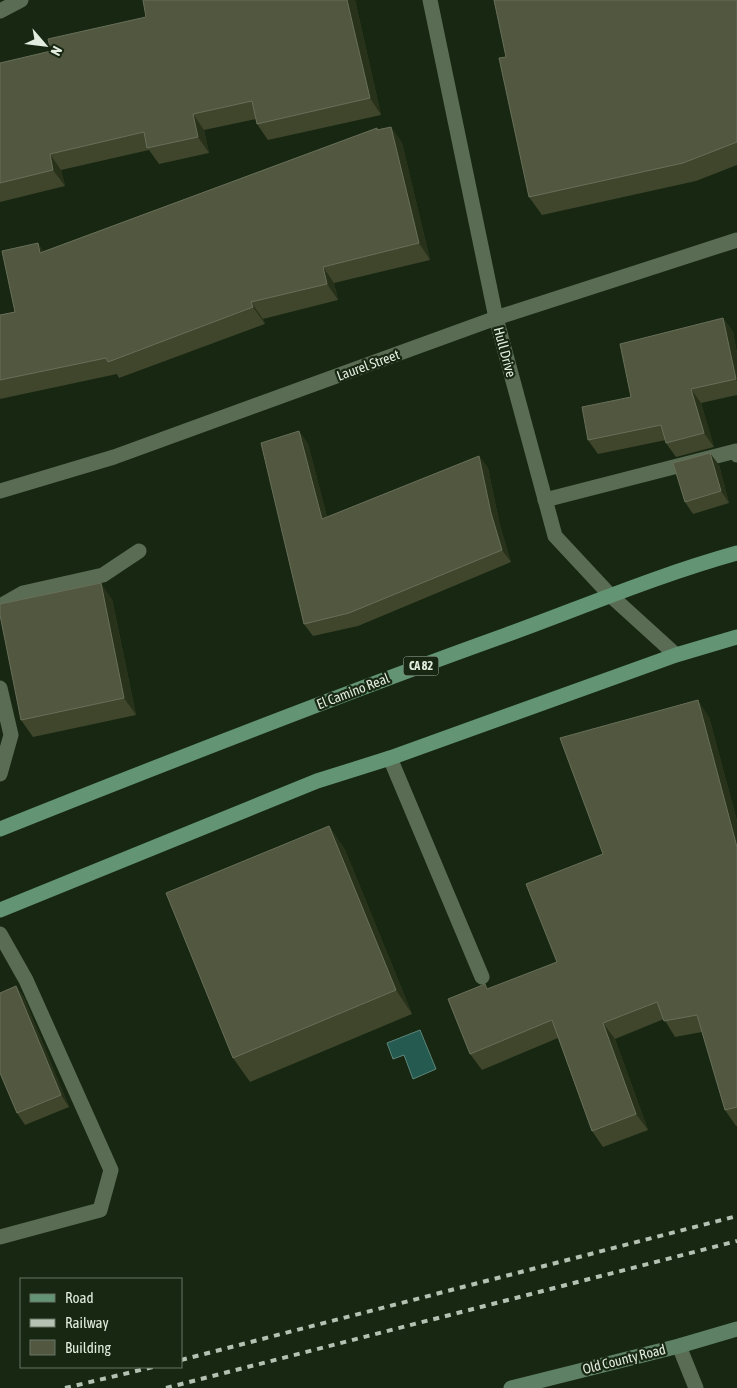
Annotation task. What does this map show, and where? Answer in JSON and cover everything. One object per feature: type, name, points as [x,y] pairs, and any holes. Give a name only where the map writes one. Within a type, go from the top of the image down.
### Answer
[{"type":"main road","name":"El Camino Real","points":[[0,829],[370,684],[610,595],[705,562],[737,553]]},
{"type":"main road","points":[[0,910],[317,781],[390,758],[676,654],[737,637]]},
{"type":"main road","name":"Old County Road","points":[[521,1387],[737,1329]]},
{"type":"street","points":[[0,11],[21,0]]},
{"type":"street","name":"Hull Drive","points":[[430,0],[496,318],[555,536],[610,595],[676,654]]},
{"type":"street","name":"Laurel Street","points":[[0,491],[114,458],[496,318],[737,240]]},
{"type":"street","points":[[545,500],[736,451],[737,455]]},
{"type":"street","points":[[0,606],[23,593],[103,575],[139,551]]},
{"type":"street","points":[[0,688],[10,734],[0,774]]},
{"type":"street","points":[[390,758],[482,977]]},
{"type":"street","points":[[0,934],[26,980],[111,1170],[100,1210],[0,1238]]},
{"type":"street","points":[[679,1346],[696,1388]]},
{"type":"water","points":[[420,1030],[436,1069],[413,1079],[404,1055],[393,1059],[387,1043]]},
{"type":"building","points":[[143,0],[347,0],[370,98],[257,124],[252,101],[193,114],[198,137],[147,148],[144,132],[50,154],[53,170],[0,183],[0,63],[51,51],[48,39],[146,17]]},
{"type":"building","points":[[494,0],[737,0],[737,142],[683,163],[529,197],[499,58],[506,57]]},
{"type":"building","points":[[391,127],[419,243],[323,267],[327,284],[251,302],[253,307],[108,362],[106,358],[0,380],[0,315],[15,312],[2,251],[38,243],[40,253],[377,128],[377,130]]},
{"type":"building","points":[[723,318],[736,379],[691,389],[704,433],[666,443],[661,425],[588,440],[582,407],[631,397],[620,344]]},
{"type":"building","points":[[299,431],[322,519],[479,456],[491,513],[502,550],[349,613],[304,624],[261,443]]},
{"type":"building","points":[[710,453],[721,491],[685,502],[673,463]]},
{"type":"building","points":[[101,583],[124,698],[21,720],[0,615],[0,604]]},
{"type":"building","points":[[698,700],[737,847],[737,1107],[725,1110],[697,1015],[664,1021],[657,1002],[603,1023],[636,1114],[592,1131],[552,1020],[470,1054],[448,999],[485,984],[487,989],[557,962],[526,884],[603,854],[560,738]]},
{"type":"building","points":[[329,826],[396,990],[233,1058],[166,893]]},
{"type":"building","points":[[16,986],[61,1095],[17,1113],[0,1073],[0,993]]},
{"type":"railway","points":[[182,1360],[737,1216]]},
{"type":"railway","points":[[166,1388],[737,1241]]},
{"type":"railway","points":[[65,1388],[149,1368]]}]
